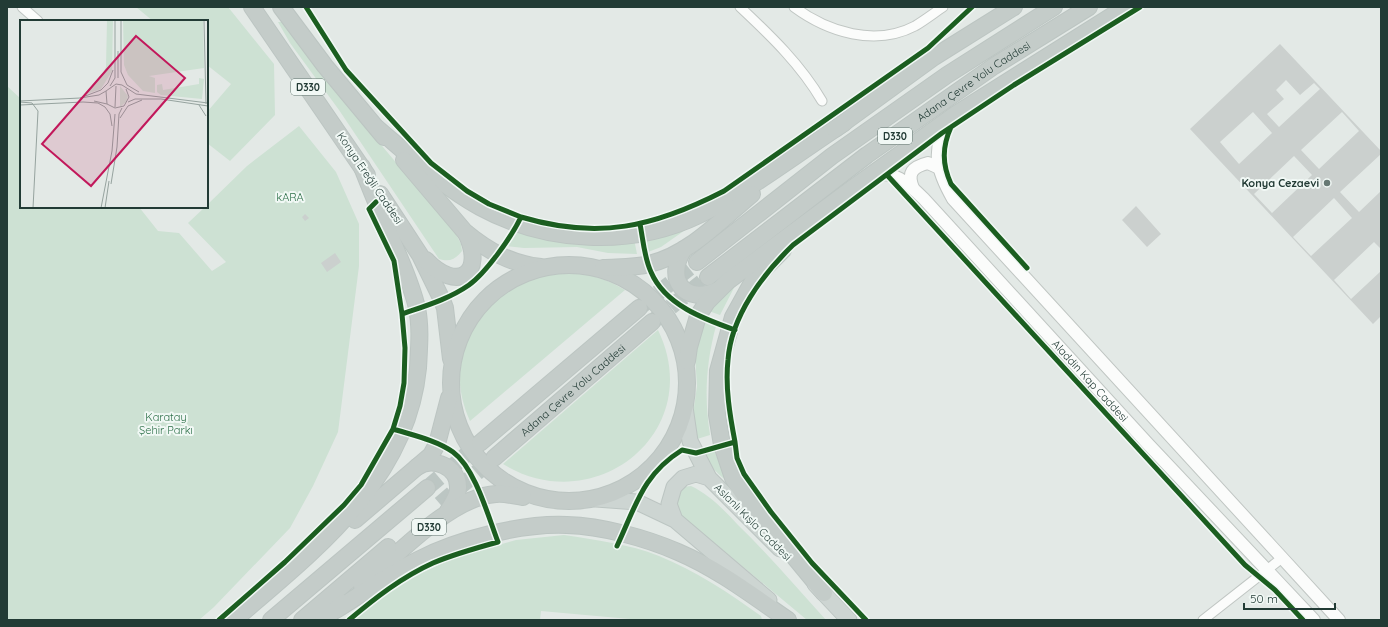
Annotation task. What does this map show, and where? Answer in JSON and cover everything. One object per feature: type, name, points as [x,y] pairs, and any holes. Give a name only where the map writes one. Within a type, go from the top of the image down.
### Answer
[{"type":"highway","name":"Konya Ereğli Caddesi","points":[[252,7],[362,167],[420,255],[445,308],[452,364]]},
{"type":"highway","name":"D330","points":[[281,7],[320,60],[465,232],[497,255],[528,266],[544,267]]},
{"type":"highway","points":[[304,560],[355,521],[431,455],[437,444],[451,390],[452,364],[460,337],[474,312],[494,292],[518,276],[544,267],[571,265],[598,269],[648,264],[666,258],[684,249],[844,123],[934,56],[1014,7]]},
{"type":"highway","name":"Adana Çevre Yolu Caddesi","points":[[697,262],[839,152],[947,75],[1054,7]]},
{"type":"highway","name":"Adana Çevre Yolu Caddesi","points":[[708,276],[893,137],[994,66],[1089,7]]},
{"type":"highway","points":[[451,390],[459,428],[472,451],[484,466],[499,479],[522,492],[559,501],[578,501],[596,498],[624,488],[654,466],[668,448],[678,429],[685,407],[687,389],[686,370],[689,347],[698,316],[707,302],[719,290],[826,208],[956,114],[1126,7]]},
{"type":"highway","points":[[377,128],[454,191],[480,207],[517,224],[534,229],[590,237],[642,233],[678,224],[697,216],[738,193],[844,123]]},
{"type":"highway","name":"D330","points":[[234,620],[304,560],[362,500],[389,461],[411,408],[417,375],[420,344],[417,309],[410,284],[362,167]]},
{"type":"highway","points":[[824,593],[749,502],[734,478],[722,445],[716,401],[718,371],[723,348],[733,317],[754,279],[826,208]]},
{"type":"highway","points":[[420,255],[438,272],[448,277],[458,277],[471,267],[474,257],[472,246],[465,232]]},
{"type":"highway","points":[[684,249],[675,265],[675,274],[686,291],[694,296],[702,296],[719,290]]},
{"type":"highway","points":[[598,269],[630,283],[658,306],[677,336],[686,370]]},
{"type":"highway","name":"Adana Çevre Yolu Caddesi","points":[[480,443],[639,308]]},
{"type":"highway","name":"Adana Çevre Yolu Caddesi","points":[[494,458],[652,322]]},
{"type":"highway","points":[[413,470],[422,464],[430,462],[445,465],[454,473],[458,481],[457,496],[444,508]]},
{"type":"highway","name":"D330","points":[[270,620],[427,488]]},
{"type":"highway","name":"D330","points":[[302,620],[444,508],[496,494],[559,501]]},
{"type":"highway","name":"D330","points":[[323,620],[336,610],[444,508]]},
{"type":"highway","points":[[336,610],[418,560],[470,539],[521,528],[567,525],[617,532],[651,541],[679,553],[724,576],[788,620]]},
{"type":"main road","name":"Aslanlı Kışla Caddesi","points":[[685,407],[690,441],[709,478],[849,620]]},
{"type":"main road","points":[[675,520],[669,504],[674,486],[683,478],[696,474],[709,478]]},
{"type":"main road","points":[[596,498],[637,502],[675,520],[794,620]]},
{"type":"street","points":[[22,7],[37,20]]},
{"type":"street","points":[[740,7],[796,64],[810,81],[822,101]]},
{"type":"street","points":[[794,7],[803,14],[842,32],[871,37],[896,33],[914,26],[943,7]]},
{"type":"street","points":[[938,168],[937,151],[942,133],[956,114]]},
{"type":"street","points":[[913,188],[910,180],[910,174],[913,169],[928,163],[934,164],[938,168]]},
{"type":"street","name":"Aladdin Kap Caddesi","points":[[938,168],[953,199],[1339,620]]},
{"type":"street","name":"Aladdin Kap Caddesi","points":[[853,188],[876,175],[902,178],[913,188],[1148,444],[1268,569],[1314,620]]},
{"type":"street","points":[[1202,620],[1282,558]]},
{"type":"green space","points":[[136,7],[228,7],[274,64],[275,115],[230,161],[208,144],[208,111],[231,84],[208,66],[208,20],[152,20]]},
{"type":"green space","points":[[278,22],[282,22],[341,97],[456,234],[461,244],[462,251],[452,260],[439,259],[339,110],[290,43]]},
{"type":"green space","name":"Karatay Şehir Parkı","points":[[7,86],[20,98],[20,208],[140,208],[158,231],[179,233],[212,271],[226,262],[188,223],[204,208],[208,208],[208,204],[247,166],[299,126],[336,172],[359,224],[359,266],[338,432],[313,486],[290,528],[214,607],[199,620],[7,620]]},
{"type":"green space","points":[[698,221],[661,247],[648,252],[644,234]]},
{"type":"green space","points":[[516,227],[633,234],[637,254],[608,253],[577,247],[524,248],[506,246]]},
{"type":"green space","points":[[569,272],[598,278],[625,290],[470,421],[463,399],[460,378],[461,357],[466,336],[476,318],[489,302],[506,289],[532,277]]},
{"type":"green space","points":[[737,282],[720,315],[703,309]]},
{"type":"green space","points":[[699,318],[716,326],[710,353],[707,380],[707,407],[710,435],[697,439],[693,414],[697,386],[695,356]]},
{"type":"green space","points":[[658,330],[669,367],[668,402],[655,432],[634,456],[606,473],[573,481],[538,479],[503,464]]},
{"type":"green space","points":[[713,447],[726,480],[712,467],[702,450]]},
{"type":"green space","points":[[691,486],[711,498],[722,508],[772,560],[826,620],[807,620],[682,516],[676,509],[675,495],[683,487]]},
{"type":"green space","points":[[564,535],[624,545],[648,552],[673,562],[712,583],[737,599],[761,616],[762,620],[641,620],[541,611],[540,620],[353,620],[379,598],[412,576],[465,554],[516,540]]},
{"type":"building","name":"Konya Cezaevi","points":[[1280,44],[1381,151],[1381,154],[1340,192],[1359,212],[1381,191],[1381,249],[1374,242],[1334,280],[1351,299],[1381,271],[1381,316],[1373,324],[1190,129]],"holes":[[[1286,80],[1300,95],[1314,83],[1320,89],[1279,127],[1267,114],[1284,99],[1276,90]],[[1253,112],[1272,133],[1239,164],[1220,142]],[[1342,112],[1359,131],[1319,169],[1301,150]],[[1294,156],[1312,175],[1272,213],[1254,194]],[[1334,198],[1352,218],[1311,256],[1293,237]]]},
{"type":"building","points":[[290,193],[293,197],[290,200],[286,196]]},
{"type":"building","points":[[1136,206],[1161,234],[1147,247],[1122,220]]},
{"type":"building","points":[[305,214],[309,218],[305,221],[302,217]]},
{"type":"building","points":[[335,253],[341,262],[327,272],[321,263]]},
{"type":"tunnel","points":[[639,308],[697,262]]},
{"type":"tunnel","points":[[652,322],[708,277]]},
{"type":"tunnel","points":[[427,488],[480,443]]},
{"type":"tunnel","points":[[440,504],[494,458]]},
{"type":"cycle path","points":[[306,7],[346,70],[431,163],[467,191],[489,204],[521,217]]},
{"type":"cycle path","points":[[219,620],[285,562],[344,505],[361,485],[393,429],[400,406],[404,383],[405,348],[402,314],[445,298],[469,285],[483,272],[498,254],[521,217],[549,224],[575,228],[625,226],[649,221],[674,213],[724,191],[928,48],[972,7]]},
{"type":"cycle path","points":[[617,546],[642,492],[658,470],[669,460],[682,450],[696,453],[735,442],[728,391],[727,370],[730,344],[735,328],[750,297],[782,256],[793,245],[942,133],[1014,85],[1140,7]]},
{"type":"cycle path","points":[[951,127],[946,142],[944,156],[946,169],[951,184],[1027,268]]},
{"type":"cycle path","points":[[887,175],[1245,565],[1275,590],[1303,620]]},
{"type":"cycle path","points":[[376,202],[369,209],[394,261],[402,314]]},
{"type":"cycle path","points":[[640,224],[645,254],[657,284],[676,302],[698,316],[735,330]]},
{"type":"cycle path","points":[[349,620],[389,588],[410,575],[433,563],[498,542],[480,493],[468,469],[461,459],[453,452],[439,444],[393,429]]},
{"type":"cycle path","points":[[735,442],[737,458],[744,474],[771,512],[812,563],[866,620]]},
{"type":"place","name":"Konya Cezaevi","points":[[1327,183]]},
{"type":"park label","name":"kARA","points":[[290,197]]}]
